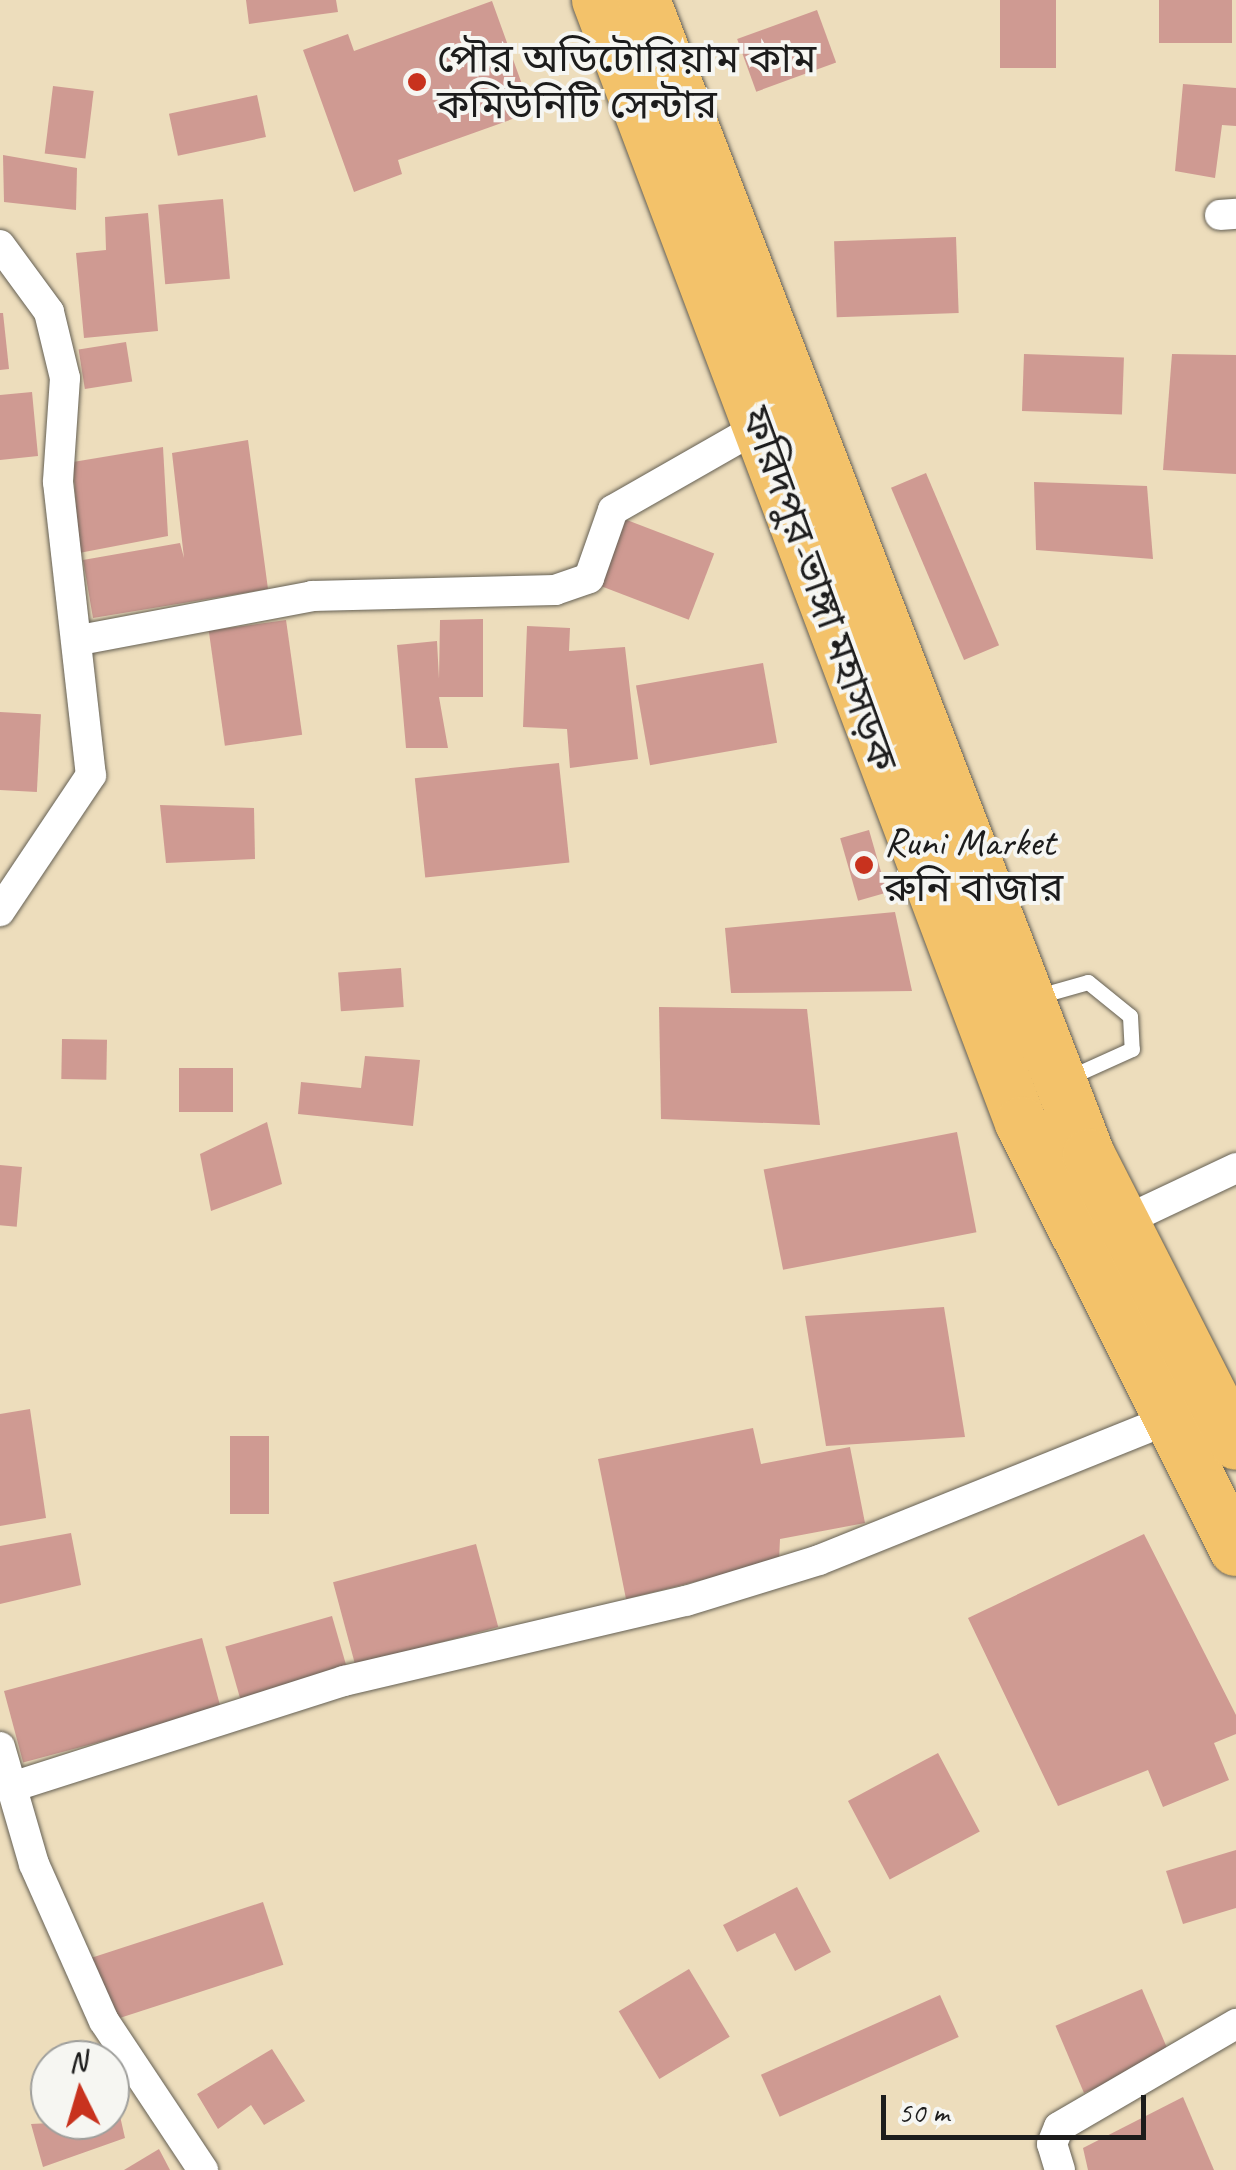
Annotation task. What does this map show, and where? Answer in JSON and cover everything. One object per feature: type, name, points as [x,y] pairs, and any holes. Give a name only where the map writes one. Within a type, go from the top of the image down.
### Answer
[{"type":"highway","name":"ফরিদপুর-ভাঙ্গা মহাসড়ক","points":[[598,0],[1002,931],[1206,1421],[1236,1550]]},
{"type":"highway","name":"ফরিদপুর-ভাঙ্গা মহাসড়ক","points":[[644,0],[952,952],[1021,1123],[1206,1421]]},
{"type":"highway","points":[[952,952],[1002,931]]},
{"type":"highway","points":[[1021,1123],[1065,1090]]},
{"type":"street","points":[[0,245],[49,312],[65,378],[58,482],[80,640],[91,775],[0,911]]},
{"type":"street","points":[[80,640],[312,596],[555,590],[589,578],[614,510],[777,416]]},
{"type":"street","points":[[1122,1222],[1236,1168]]},
{"type":"street","points":[[12,1787],[344,1681],[800,1566],[1206,1421]]},
{"type":"street","points":[[0,1747],[34,1864],[104,2022],[203,2170]]},
{"type":"street","points":[[1060,2170],[1058,2127],[1236,2024]]},
{"type":"lane","points":[[1028,1000],[1088,982],[1130,1016],[1132,1049],[1065,1090]]},
{"type":"building","points":[[246,0],[336,0],[338,12],[249,24]]},
{"type":"building","points":[[1000,0],[1056,0],[1056,68],[1000,68]]},
{"type":"building","points":[[1159,0],[1232,0],[1232,43],[1159,43]]},
{"type":"building","name":"পৌর অডিটোরিয়াম কাম কমিউনিটি সেন্টার","points":[[492,1],[532,112],[398,160],[402,174],[354,192],[303,50],[348,34],[354,51]]},
{"type":"building","points":[[817,10],[836,63],[756,92],[737,39]]},
{"type":"building","points":[[1183,84],[1236,88],[1236,126],[1222,125],[1215,178],[1175,171]]},
{"type":"building","points":[[53,86],[94,91],[85,158],[45,153]]},
{"type":"building","points":[[257,95],[266,137],[178,156],[169,114]]},
{"type":"building","points":[[3,155],[77,168],[76,210],[4,202]]},
{"type":"building","points":[[223,199],[230,279],[165,284],[158,205]]},
{"type":"building","points":[[148,213],[158,331],[84,338],[76,253],[106,250],[105,217]]},
{"type":"building","points":[[956,237],[959,313],[837,317],[834,241]]},
{"type":"building","points":[[0,313],[9,369],[0,370]]},
{"type":"building","points":[[126,342],[132,382],[85,389],[79,350]]},
{"type":"building","points":[[1024,354],[1124,357],[1122,414],[1022,411]]},
{"type":"building","points":[[1172,354],[1236,355],[1236,474],[1163,470]]},
{"type":"building","points":[[32,392],[38,456],[0,460],[0,395]]},
{"type":"building","points":[[248,440],[268,589],[93,618],[83,560],[180,543],[184,558],[172,453]]},
{"type":"building","points":[[163,447],[168,536],[79,553],[73,462]]},
{"type":"building","points":[[926,473],[999,645],[964,660],[891,488]]},
{"type":"building","points":[[1034,482],[1147,486],[1153,559],[1036,550]]},
{"type":"building","points":[[619,517],[714,554],[689,620],[594,583]]},
{"type":"building","points":[[483,619],[483,697],[439,697],[448,748],[406,748],[397,645],[437,641],[439,679],[440,620]]},
{"type":"building","points":[[286,620],[302,735],[225,746],[209,631]]},
{"type":"building","points":[[527,626],[570,628],[569,651],[625,647],[638,759],[570,768],[567,729],[523,727]]},
{"type":"building","points":[[763,663],[777,743],[650,765],[636,685]]},
{"type":"building","points":[[0,712],[41,714],[37,792],[0,790]]},
{"type":"building","points":[[559,763],[569,862],[425,878],[415,778]]},
{"type":"building","points":[[160,805],[254,808],[255,859],[166,863]]},
{"type":"building","name":"Runi Market রুনি বাজার","points":[[869,830],[887,892],[858,901],[840,838]]},
{"type":"building","points":[[895,912],[912,991],[731,993],[725,928]]},
{"type":"building","points":[[401,968],[404,1007],[341,1011],[338,972]]},
{"type":"building","points":[[659,1007],[807,1009],[820,1125],[661,1119]]},
{"type":"building","points":[[62,1039],[107,1040],[106,1080],[61,1079]]},
{"type":"building","points":[[365,1056],[420,1060],[413,1126],[298,1114],[301,1082],[361,1088]]},
{"type":"building","points":[[179,1068],[233,1068],[233,1112],[179,1112]]},
{"type":"building","points":[[267,1122],[282,1184],[211,1211],[200,1154]]},
{"type":"building","points":[[957,1132],[976,1232],[783,1270],[764,1170]]},
{"type":"building","points":[[0,1165],[22,1167],[17,1227],[0,1225]]},
{"type":"building","points":[[944,1307],[965,1437],[826,1446],[805,1316]]},
{"type":"building","points":[[30,1409],[46,1518],[0,1526],[0,1414]]},
{"type":"building","points":[[753,1428],[761,1464],[850,1447],[865,1523],[780,1539],[779,1561],[626,1599],[598,1459]]},
{"type":"building","points":[[230,1436],[269,1436],[269,1514],[230,1514]]},
{"type":"building","points":[[71,1533],[81,1585],[0,1604],[0,1546]]},
{"type":"building","points":[[1144,1534],[1236,1715],[1236,1734],[1214,1743],[1229,1780],[1163,1807],[1148,1770],[1058,1806],[968,1618]]},
{"type":"building","points":[[476,1544],[498,1627],[355,1665],[333,1582]]},
{"type":"building","points":[[332,1616],[347,1670],[241,1700],[225,1647]]},
{"type":"building","points":[[202,1638],[221,1709],[23,1763],[4,1691]]},
{"type":"building","points":[[938,1753],[980,1832],[890,1879],[848,1801]]},
{"type":"building","points":[[1236,1850],[1236,1908],[1183,1924],[1166,1871]]},
{"type":"building","points":[[797,1887],[831,1952],[795,1971],[775,1933],[737,1952],[723,1925]]},
{"type":"building","points":[[263,1902],[283,1965],[111,2021],[91,1958]]},
{"type":"building","points":[[689,1969],[730,2037],[659,2079],[619,2011]]},
{"type":"building","points":[[1142,1989],[1171,2056],[1084,2093],[1055,2026]]},
{"type":"building","points":[[940,1995],[959,2037],[780,2117],[761,2075]]},
{"type":"building","points":[[272,2049],[305,2101],[264,2125],[251,2105],[218,2129],[197,2094]]},
{"type":"building","points":[[1183,2097],[1214,2170],[1088,2170],[1083,2148]]},
{"type":"building","points":[[35,2140],[119,2140],[43,2167]]},
{"type":"building","points":[[159,2149],[170,2170],[124,2170]]},
{"type":"place","name":"পৌর অডিটোরিয়াম কাম কমিউনিটি সেন্টার","points":[[417,82]]},
{"type":"place","name":"Runi Market রুনি বাজার","points":[[864,865]]}]
